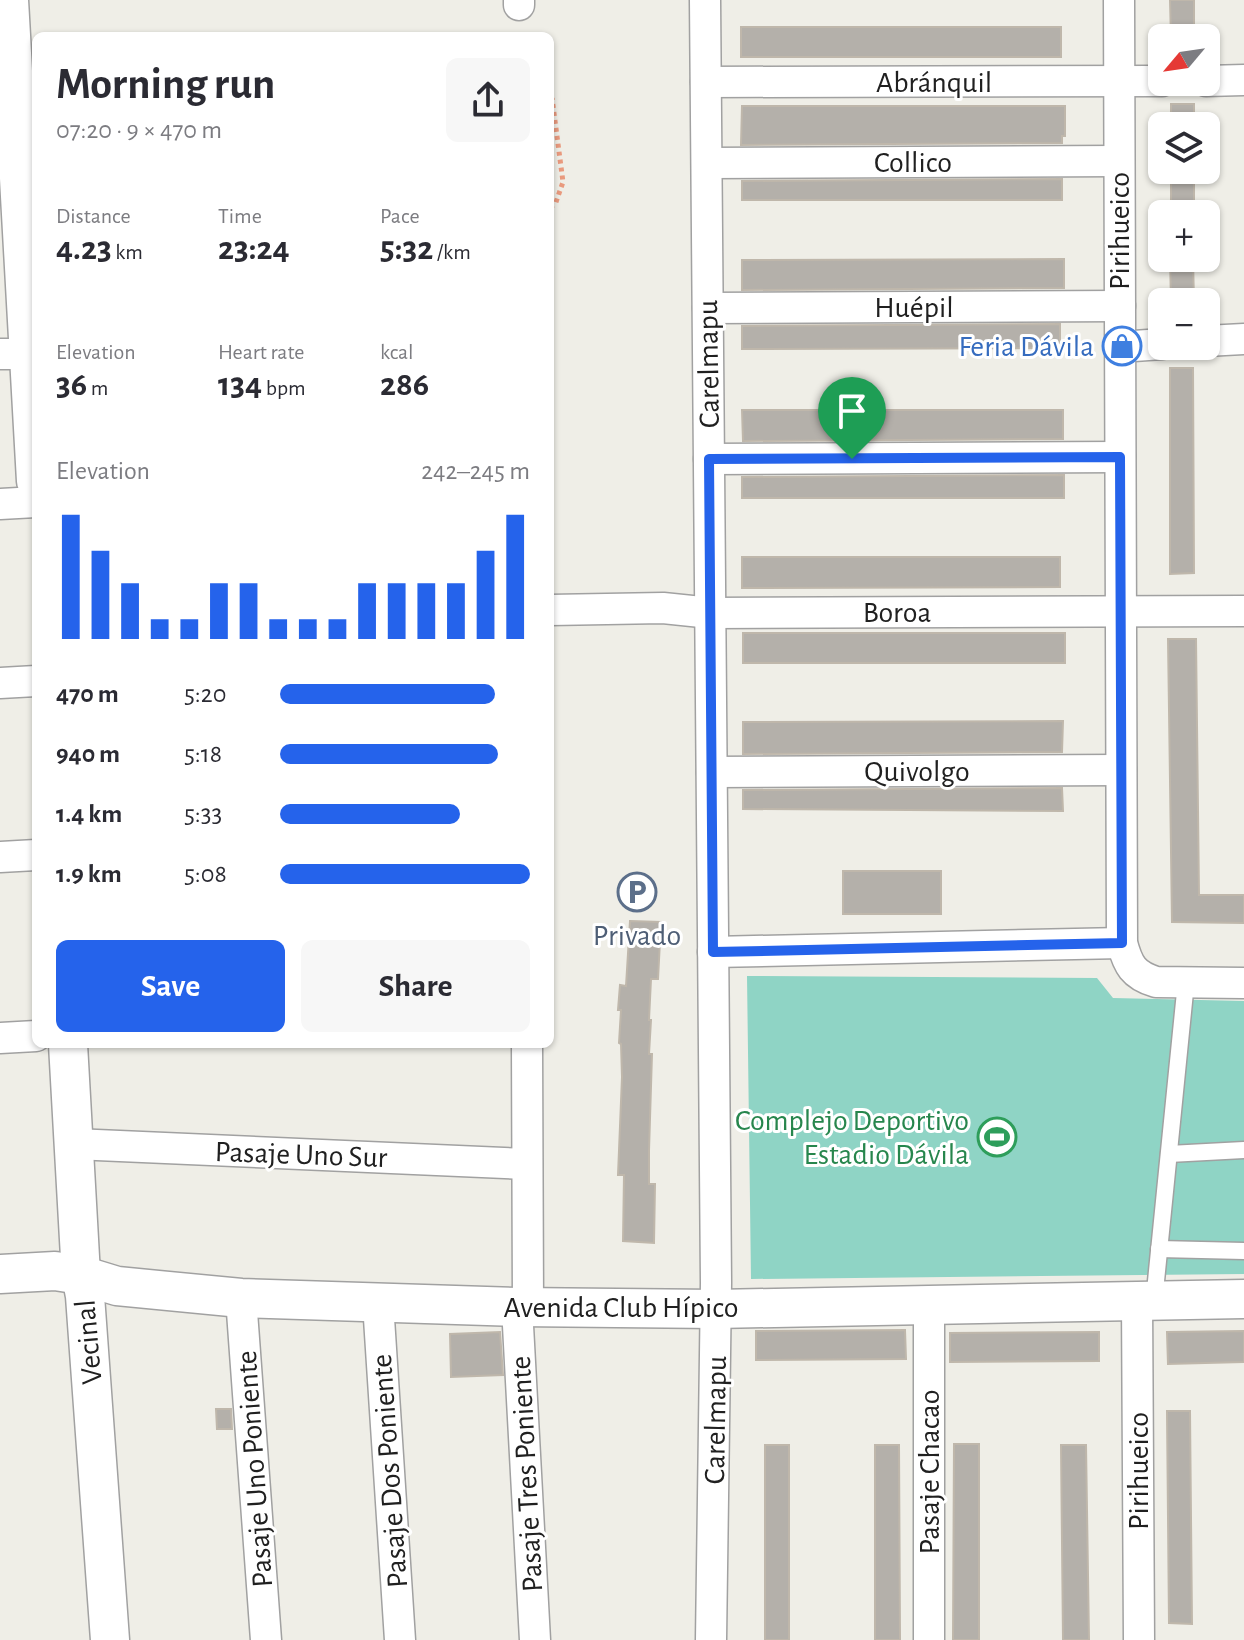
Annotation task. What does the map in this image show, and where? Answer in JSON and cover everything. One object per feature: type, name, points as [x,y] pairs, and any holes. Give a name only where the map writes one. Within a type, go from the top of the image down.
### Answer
[{"type":"street","points":[[9,0],[26,106],[9,163],[14,354],[32,458]]},
{"type":"street","name":"Carelmapu","points":[[705,0],[716,1309],[711,1640]]},
{"type":"street","name":"Pirihueico","points":[[1119,0],[1122,943]]},
{"type":"street","points":[[1220,81],[1244,80]]},
{"type":"street","name":"Abránquil","points":[[706,82],[1148,81]]},
{"type":"street","name":"Collico","points":[[707,163],[1119,161]]},
{"type":"street","name":"Huépil","points":[[708,308],[1120,306]]},
{"type":"street","points":[[1220,340],[1244,339]]},
{"type":"street","points":[[1120,347],[1148,345]]},
{"type":"street","points":[[709,459],[1120,457]]},
{"type":"street","points":[[0,504],[32,502]]},
{"type":"street","name":"Boroa","points":[[554,610],[663,608],[711,613],[1244,611]]},
{"type":"street","points":[[0,683],[32,681]]},
{"type":"street","name":"Quivolgo","points":[[712,772],[1121,770]]},
{"type":"street","points":[[0,857],[32,855]]},
{"type":"street","points":[[713,952],[1122,943],[1131,969],[1143,978],[1156,982],[1244,983]]},
{"type":"street","points":[[0,1038],[32,1036]]},
{"type":"street","name":"Vecinal","points":[[68,1048],[81,1275],[110,1640]]},
{"type":"street","name":"Pasaje Tres Poniente","points":[[527,1048],[522,1307],[535,1640]]},
{"type":"street","name":"Pasaje Uno Sur","points":[[74,1144],[527,1164]]},
{"type":"street","name":"Avenida Club Hípico","points":[[0,1274],[55,1271],[117,1286],[241,1298],[522,1307],[716,1309],[1244,1299]]},
{"type":"street","name":"Pasaje Uno Poniente","points":[[241,1298],[266,1640]]},
{"type":"street","name":"Pirihueico","points":[[1139,1640],[1146,1301]]},
{"type":"street","name":"Pasaje Dos Poniente","points":[[378,1303],[400,1640]]},
{"type":"street","name":"Pasaje Chacao","points":[[929,1305],[929,1640]]},
{"type":"lane","points":[[1146,1301],[1159,1249],[1186,982]]},
{"type":"lane","points":[[1169,1154],[1244,1150]]},
{"type":"lane","points":[[1159,1249],[1244,1251]]},
{"type":"path","points":[[554,113],[563,182],[554,205]]},
{"type":"shaded area","name":"Complejo Deportivo Estadio Dávila","points":[[747,976],[1097,978],[1113,998],[1244,1001],[1244,1274],[751,1279]]},
{"type":"building","points":[[1170,0],[1194,0],[1194,24],[1171,24]]},
{"type":"building","points":[[741,27],[1061,27],[1061,57],[741,57]]},
{"type":"building","points":[[1171,104],[1194,104],[1194,112],[1171,112]]},
{"type":"building","points":[[742,106],[1065,106],[1065,136],[1062,136],[1062,143],[741,145]]},
{"type":"building","points":[[1062,179],[1062,200],[742,200],[742,181]]},
{"type":"building","points":[[1171,184],[1194,184],[1194,200],[1171,200]]},
{"type":"building","points":[[1064,259],[1064,288],[742,290],[742,260]]},
{"type":"building","points":[[1170,272],[1193,272],[1194,288],[1171,288]]},
{"type":"building","points":[[1060,324],[1060,348],[742,349],[742,326]]},
{"type":"building","points":[[1170,368],[1193,368],[1194,573],[1170,574]]},
{"type":"building","points":[[742,410],[1063,410],[1063,439],[743,441]]},
{"type":"building","points":[[1064,475],[1064,498],[742,498],[742,477]]},
{"type":"building","points":[[742,557],[1060,557],[1060,587],[742,588]]},
{"type":"building","points":[[743,633],[1065,633],[1065,663],[743,663]]},
{"type":"building","points":[[1168,639],[1196,639],[1199,895],[1244,895],[1244,923],[1172,922]]},
{"type":"building","points":[[1063,721],[1062,752],[743,754],[743,722]]},
{"type":"building","points":[[1062,788],[1063,811],[743,809],[743,790]]},
{"type":"building","points":[[843,871],[941,871],[941,914],[843,914]]},
{"type":"building","points":[[630,921],[661,922],[658,979],[651,979],[649,1020],[649,1054],[652,1054],[649,1184],[655,1184],[654,1243],[623,1241],[624,1175],[618,1175],[622,1077],[619,1043],[621,1010],[618,1010],[620,985],[626,986]]},
{"type":"building","points":[[905,1330],[906,1359],[756,1360],[756,1331]]},
{"type":"building","points":[[1244,1331],[1244,1362],[1168,1364],[1167,1332]]},
{"type":"building","points":[[500,1332],[503,1375],[451,1377],[450,1334]]},
{"type":"building","points":[[1099,1332],[1099,1361],[950,1362],[950,1333]]},
{"type":"building","points":[[216,1409],[231,1409],[232,1429],[217,1429]]},
{"type":"building","points":[[1167,1411],[1190,1411],[1192,1624],[1169,1623]]},
{"type":"building","points":[[954,1444],[979,1444],[979,1640],[953,1640]]},
{"type":"building","points":[[765,1445],[789,1445],[789,1640],[765,1640]]},
{"type":"building","points":[[875,1445],[899,1445],[900,1640],[875,1640]]},
{"type":"building","points":[[1061,1445],[1086,1445],[1089,1640],[1063,1640]]},
{"type":"place","name":"Feria Dávila","points":[[1122,346]]},
{"type":"place","name":"Privado","points":[[637,892]]},
{"type":"place","name":"Complejo Deportivo Estadio Dávila","points":[[997,1137]]},
{"type":"route","points":[[1120,457],[1122,943],[713,952],[709,459],[852,459],[1120,457]]}]
